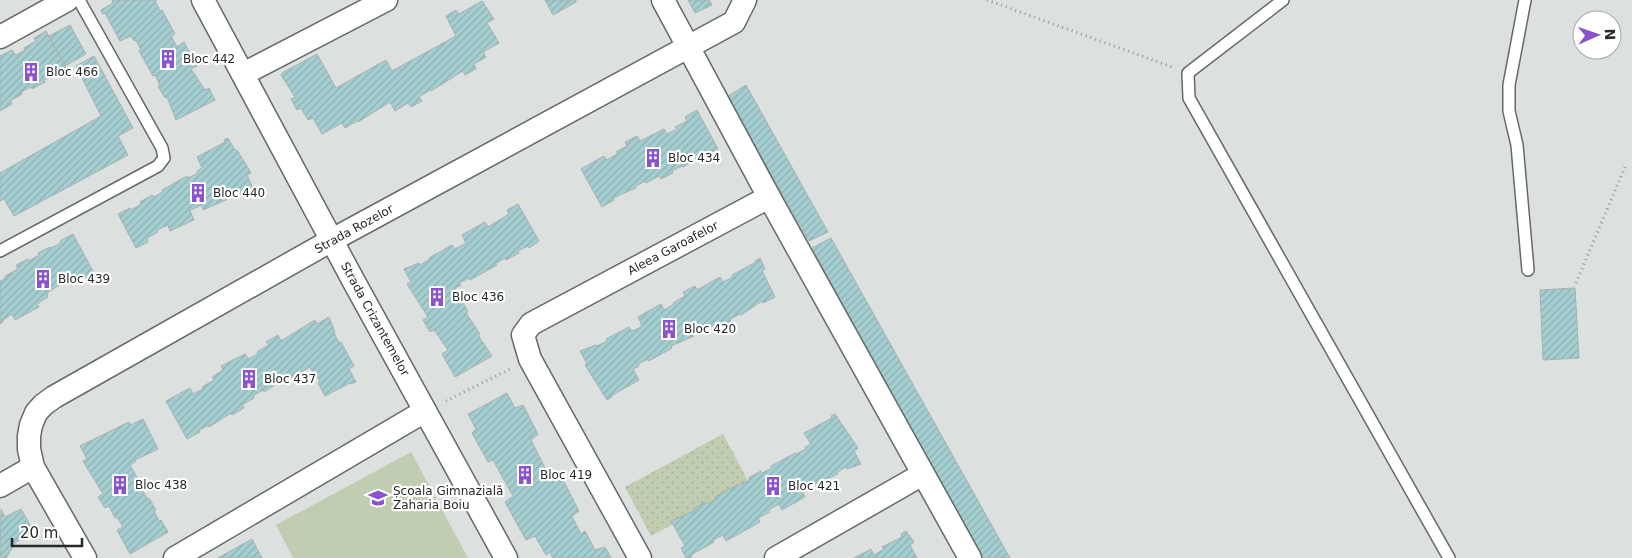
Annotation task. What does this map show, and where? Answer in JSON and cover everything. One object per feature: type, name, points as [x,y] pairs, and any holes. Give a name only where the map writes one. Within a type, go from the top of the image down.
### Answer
[{"type":"street","points":[[0,37],[67,0]]},
{"type":"street","name":"Strada Crizantemelor","points":[[203,0],[506,558]]},
{"type":"street","points":[[243,74],[386,0]]},
{"type":"street","points":[[663,0],[769,197],[970,558]]},
{"type":"street","name":"Strada Rozelor","points":[[33,467],[29,436],[31,425],[36,413],[54,397],[332,240],[734,22],[745,0]]},
{"type":"street","name":"Aleea Garoafelor","points":[[640,558],[530,359],[523,336],[531,324],[769,197]]},
{"type":"street","points":[[175,558],[426,411]]},
{"type":"street","points":[[0,486],[33,467],[85,558]]},
{"type":"street","points":[[776,558],[923,474]]},
{"type":"lane","points":[[0,251],[158,166],[164,158],[162,148],[79,0]]},
{"type":"lane","points":[[1283,0],[1188,73],[1189,98],[1449,558]]},
{"type":"lane","points":[[1525,0],[1510,85],[1509,111],[1518,145],[1528,270]]},
{"type":"path","points":[[987,0],[1188,73]]},
{"type":"path","points":[[1576,283],[1625,167]]},
{"type":"path","points":[[426,411],[530,359]]},
{"type":"green space","points":[[723,434],[749,483],[651,536],[625,487]]},
{"type":"green space","name":"Școala Gimnazială Zaharia Boiu","points":[[411,452],[468,558],[293,558],[276,525]]},
{"type":"building","name":"Bloc 442","points":[[157,0],[155,1],[160,11],[162,10],[175,34],[171,36],[177,47],[184,42],[197,66],[191,69],[205,90],[209,88],[215,100],[176,120],[167,97],[165,98],[158,86],[160,85],[155,75],[153,76],[139,51],[141,50],[136,40],[134,41],[131,36],[120,41],[105,13],[103,14],[101,10],[113,3],[112,1]]},
{"type":"building","points":[[545,0],[576,0],[576,2],[553,15]]},
{"type":"building","points":[[688,0],[709,0],[712,5],[695,13]]},
{"type":"building","points":[[482,1],[494,19],[487,23],[499,43],[483,52],[486,57],[474,64],[476,69],[465,75],[463,71],[430,90],[419,97],[422,101],[411,107],[408,103],[395,111],[390,102],[358,122],[345,128],[342,123],[322,134],[313,118],[308,120],[301,108],[297,110],[291,99],[295,97],[281,75],[282,73],[317,54],[336,88],[386,60],[392,71],[456,36],[446,16],[456,10],[459,14]]},
{"type":"building","points":[[70,25],[86,54],[65,66],[49,36]]},
{"type":"building","name":"Bloc 466","points":[[46,31],[67,70],[44,80],[45,82],[32,89],[31,87],[21,92],[22,94],[10,101],[12,104],[0,111],[0,56],[12,50],[16,55],[36,41],[34,38]]},
{"type":"building","points":[[94,56],[133,128],[118,136],[128,155],[14,216],[4,199],[0,201],[0,173],[101,116],[76,66]]},
{"type":"building","points":[[746,85],[828,232],[809,241],[727,97]]},
{"type":"building","name":"Bloc 434","points":[[697,110],[718,149],[705,155],[704,153],[661,179],[659,176],[646,183],[645,181],[636,186],[636,188],[613,198],[614,200],[602,207],[581,169],[604,156],[607,160],[627,146],[625,142],[637,136],[640,141],[664,129],[667,134],[677,129],[675,127],[687,121],[685,117]]},
{"type":"building","name":"Bloc 440","points":[[228,138],[251,173],[247,175],[253,188],[238,194],[237,192],[227,197],[228,199],[203,210],[201,205],[193,209],[190,211],[194,220],[170,231],[168,225],[157,230],[158,232],[147,238],[148,242],[136,248],[118,214],[130,208],[131,210],[152,195],[154,197],[163,192],[162,190],[187,176],[188,178],[198,173],[197,171],[202,168],[197,157],[225,142],[224,140]]},
{"type":"building","name":"Bloc 436","points":[[518,204],[539,241],[529,248],[528,246],[518,251],[519,253],[506,260],[505,258],[495,264],[497,265],[470,280],[469,278],[459,283],[461,285],[455,288],[468,312],[466,313],[492,356],[455,377],[442,354],[448,350],[434,330],[430,332],[423,320],[428,317],[407,284],[411,282],[404,269],[419,263],[420,265],[452,245],[455,249],[466,243],[462,235],[485,222],[488,227],[509,214],[507,210]]},
{"type":"building","name":"Bloc 439","points":[[73,234],[94,273],[70,285],[67,280],[47,293],[48,297],[37,304],[39,307],[15,320],[12,314],[0,324],[0,281],[18,269],[16,265],[28,259],[29,261],[39,255],[38,253],[61,243],[60,241]]},
{"type":"building","points":[[831,238],[1010,558],[982,558],[812,248]]},
{"type":"building","name":"Bloc 420","points":[[760,258],[765,269],[762,271],[775,297],[763,303],[762,301],[718,328],[716,324],[704,331],[703,329],[693,334],[694,336],[671,346],[672,348],[649,361],[648,359],[638,364],[639,366],[633,369],[639,380],[607,400],[585,365],[587,364],[580,351],[597,346],[629,327],[632,331],[635,330],[642,326],[638,317],[661,304],[664,310],[685,296],[683,292],[695,286],[697,290],[720,277],[723,282]]},
{"type":"building","points":[[1575,288],[1579,358],[1543,360],[1540,290]]},
{"type":"building","name":"Bloc 437","points":[[329,317],[339,343],[341,342],[354,366],[349,369],[356,382],[350,383],[325,396],[315,372],[313,373],[310,367],[287,380],[286,378],[264,392],[263,390],[242,405],[244,408],[232,415],[231,413],[209,427],[209,425],[199,430],[200,432],[187,439],[166,401],[190,388],[193,394],[203,389],[202,387],[214,380],[212,377],[223,370],[221,366],[245,354],[248,359],[258,354],[257,352],[269,345],[266,342],[278,335],[281,341],[315,320],[317,324]]},
{"type":"building","name":"Bloc 419","points":[[507,393],[515,408],[523,405],[538,434],[531,440],[549,476],[559,472],[579,511],[572,516],[581,534],[585,531],[595,550],[605,547],[611,558],[553,558],[550,552],[546,555],[535,536],[526,540],[505,502],[513,496],[493,460],[488,462],[478,444],[472,433],[476,429],[468,414]]},
{"type":"building","name":"Bloc 421","points":[[835,414],[858,448],[854,451],[861,464],[847,469],[846,467],[836,473],[838,474],[802,491],[805,497],[782,510],[779,504],[769,510],[770,512],[758,518],[760,522],[726,541],[723,535],[691,555],[692,557],[686,558],[681,548],[685,546],[671,521],[694,511],[693,509],[705,502],[707,504],[716,499],[715,497],[750,480],[748,478],[772,468],[771,466],[806,449],[805,447],[811,444],[804,433],[832,418],[831,416]]},
{"type":"building","name":"Bloc 438","points":[[143,419],[158,449],[135,460],[130,465],[147,499],[149,498],[156,510],[154,511],[159,521],[161,520],[168,532],[130,554],[117,530],[123,527],[117,517],[115,518],[109,506],[105,508],[98,497],[103,494],[83,461],[87,459],[80,446],[129,422],[131,425]]},
{"type":"building","points":[[1,509],[5,517],[21,509],[34,532],[16,542],[6,558],[0,558]]},
{"type":"building","points":[[906,531],[914,542],[910,545],[917,558],[854,558],[871,549],[874,555],[884,549],[882,547],[902,537],[901,534]]},
{"type":"building","points":[[252,539],[262,558],[218,558]]},
{"type":"place","name":"Bloc 442","points":[[168,59]]},
{"type":"place","name":"Bloc 466","points":[[31,72]]},
{"type":"place","name":"Bloc 434","points":[[653,158]]},
{"type":"place","name":"Bloc 440","points":[[198,193]]},
{"type":"place","name":"Bloc 439","points":[[43,279]]},
{"type":"place","name":"Bloc 436","points":[[437,297]]},
{"type":"place","name":"Bloc 420","points":[[669,329]]},
{"type":"place","name":"Bloc 437","points":[[249,379]]},
{"type":"place","name":"Bloc 419","points":[[525,475]]},
{"type":"place","name":"Bloc 438","points":[[120,485]]},
{"type":"place","name":"Bloc 421","points":[[773,486]]},
{"type":"place","name":"Școala Gimnazială Zaharia Boiu","points":[[378,498]]}]
